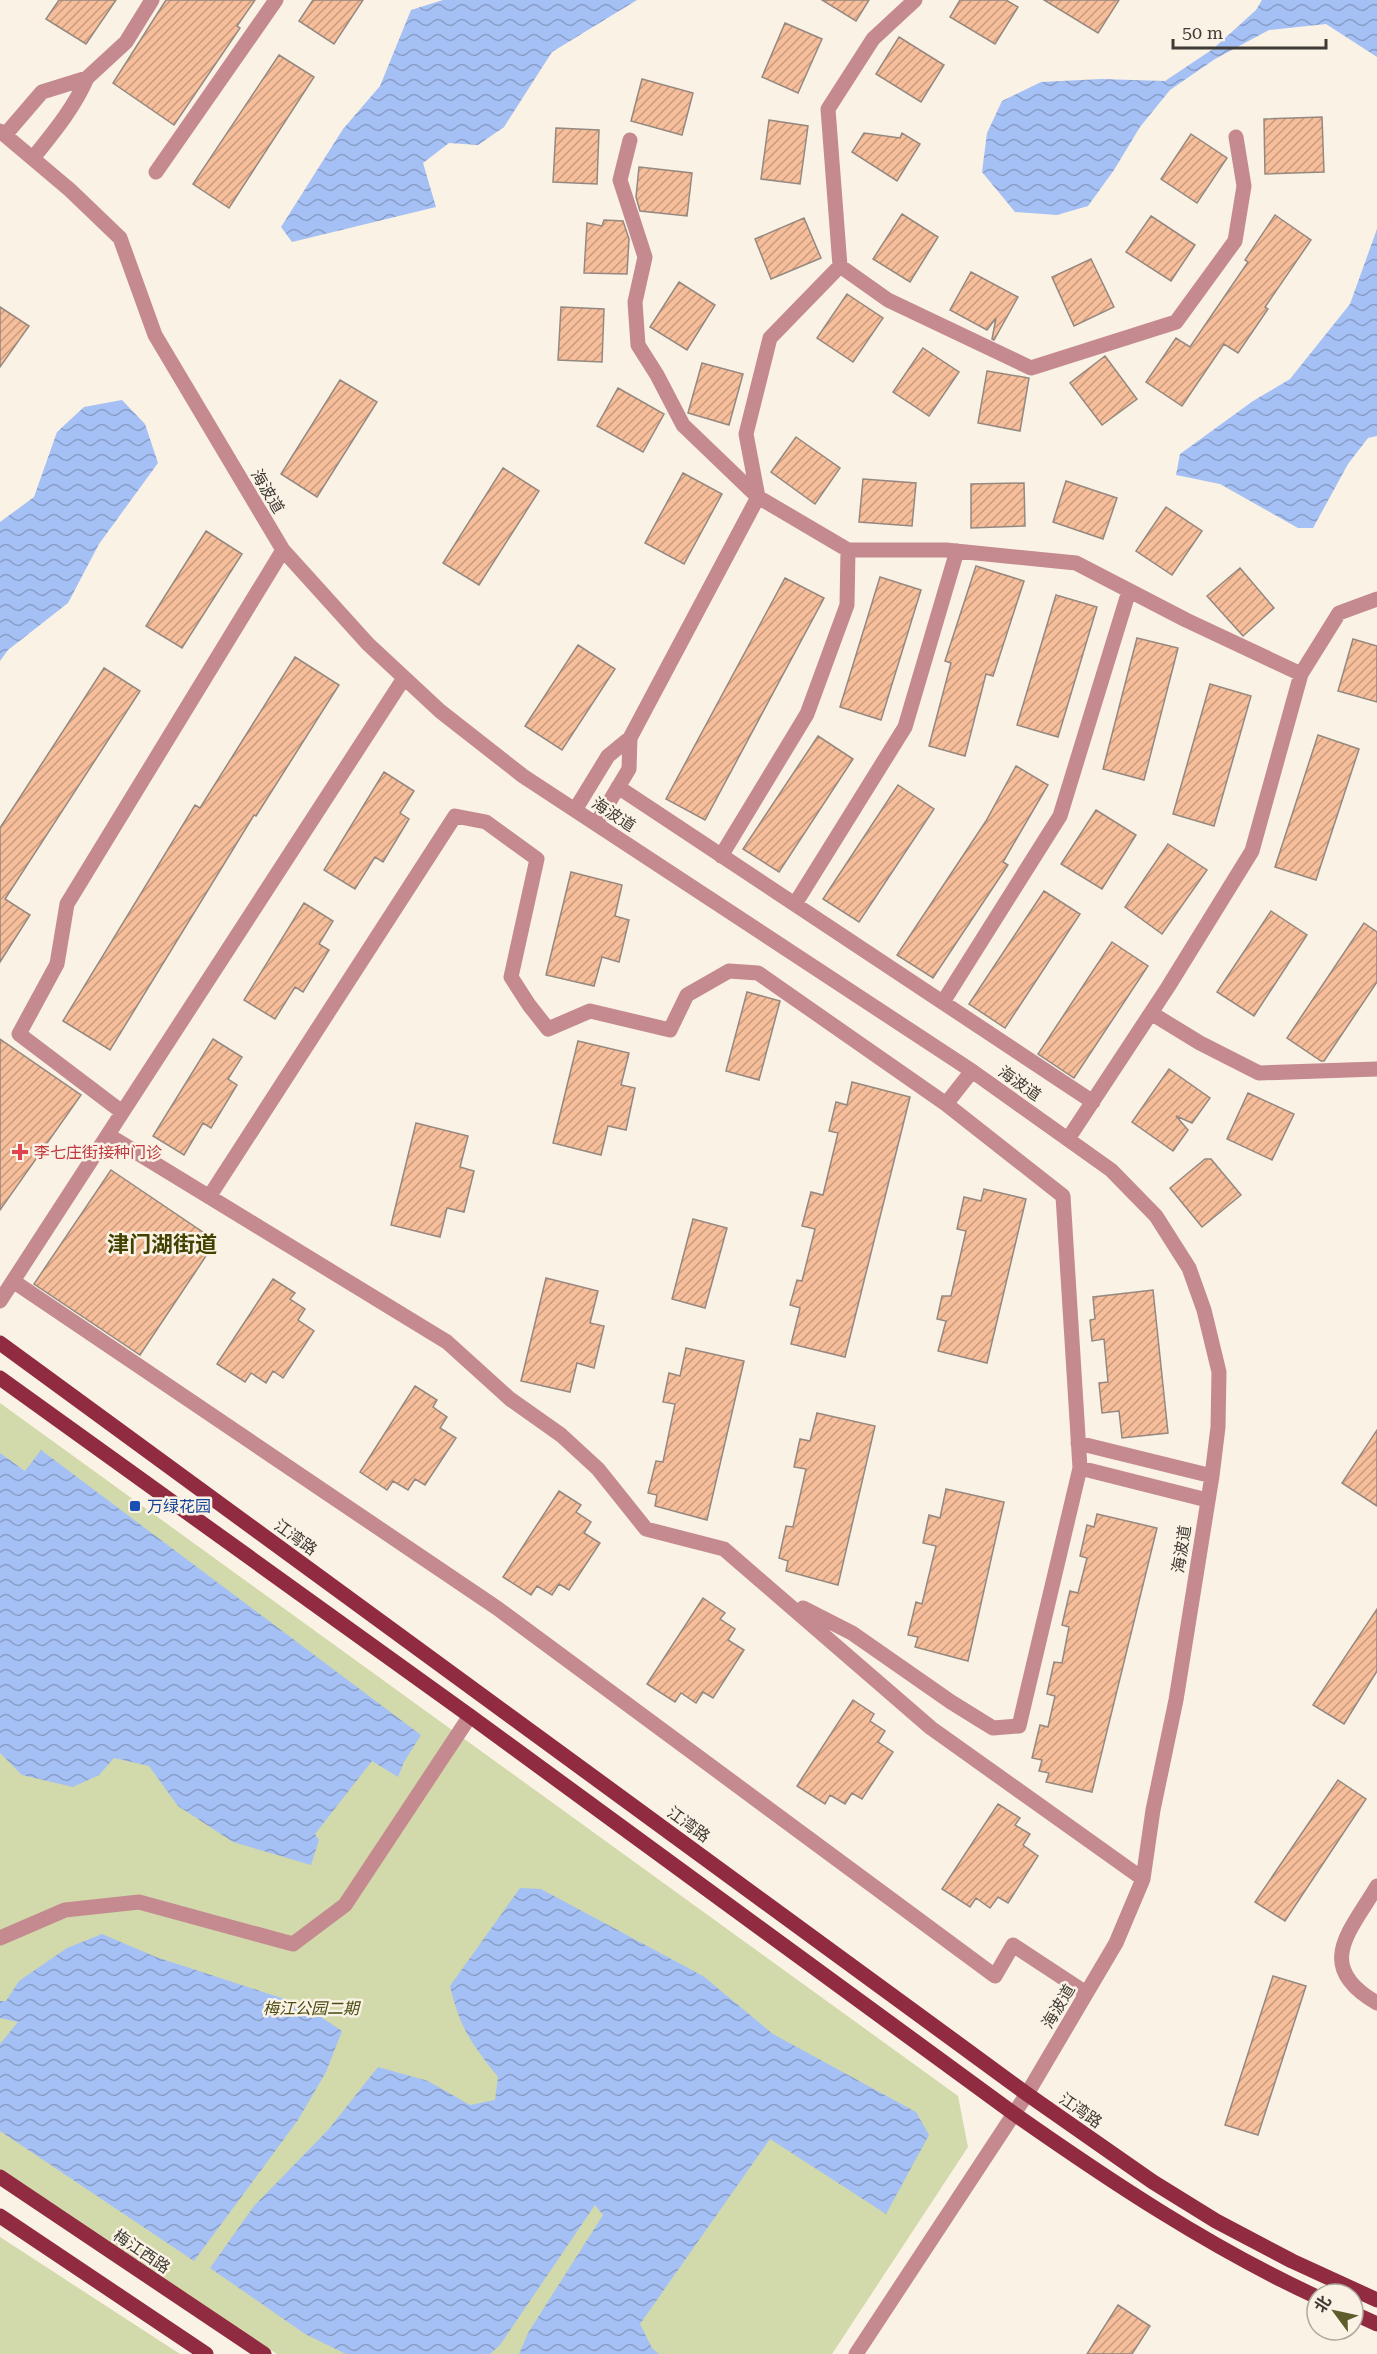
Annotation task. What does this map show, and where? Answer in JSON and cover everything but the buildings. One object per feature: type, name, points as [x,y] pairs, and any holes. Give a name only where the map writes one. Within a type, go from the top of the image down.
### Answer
[{"type":"main road","name":"江湾路","points":[[0,1343],[1027,2094],[1153,2182],[1216,2221],[1377,2300]]},
{"type":"main road","points":[[0,1378],[470,1716],[1013,2114],[1172,2220],[1305,2291]]},
{"type":"main road","name":"梅江西路","points":[[0,2177],[264,2354]]},
{"type":"main road","points":[[0,2216],[206,2354]]},
{"type":"street","points":[[33,158],[80,95],[87,78],[126,42],[152,0]]},
{"type":"street","points":[[156,172],[276,0]]},
{"type":"street","points":[[575,810],[608,756],[630,738],[758,497],[746,434],[770,338],[840,266],[828,109],[873,39],[915,0]]},
{"type":"street","points":[[2,133],[42,92],[87,78]]},
{"type":"street","name":"海波道","points":[[2,133],[70,190],[120,238],[155,335],[283,550],[368,644],[440,711],[514,768],[972,1071],[1111,1170],[1156,1216],[1189,1268],[1204,1311],[1219,1372],[1218,1427],[1176,1700],[1153,1810],[1143,1879],[1116,1943],[1027,2094],[856,2354]]},
{"type":"street","points":[[840,266],[888,300],[1031,368],[1176,322],[1235,241],[1244,186],[1236,137]]},
{"type":"street","points":[[630,140],[620,180],[645,257],[635,302],[638,345],[657,375],[683,425],[758,497],[848,550],[957,551],[1076,563],[1301,674]]},
{"type":"street","points":[[122,1112],[19,1034],[57,964],[67,904],[283,550]]},
{"type":"street","points":[[721,856],[807,714],[847,605],[848,550]]},
{"type":"street","points":[[795,904],[905,727],[957,551]]},
{"type":"street","points":[[943,1002],[1060,816],[1129,591]]},
{"type":"street","points":[[1068,1139],[1151,1013],[1252,850],[1301,674],[1339,614],[1377,599]]},
{"type":"street","points":[[0,1300],[404,678]]},
{"type":"street","points":[[596,824],[629,769],[630,738]]},
{"type":"street","points":[[618,787],[1093,1102]]},
{"type":"street","points":[[209,1197],[455,816],[486,822],[537,859],[512,976],[529,1005],[548,1029],[590,1011],[670,1030],[687,995],[729,971],[758,973],[946,1104],[1063,1196],[1080,1468],[1020,1726],[993,1728],[951,1702],[852,1633],[783,1598]]},
{"type":"street","points":[[1151,1013],[1200,1043],[1259,1073],[1347,1068],[1377,1069]]},
{"type":"street","points":[[946,1104],[972,1071]]},
{"type":"street","points":[[108,1135],[447,1342],[510,1399],[561,1435],[598,1469],[646,1529],[724,1549],[931,1728],[1143,1879]]},
{"type":"street","points":[[13,1281],[497,1608],[995,1976],[1013,1945],[1086,1993]]},
{"type":"street","points":[[1078,1443],[1212,1476]]},
{"type":"street","points":[[1080,1468],[1207,1500]]},
{"type":"street","points":[[0,1938],[65,1910],[139,1902],[293,1944],[345,1905],[470,1716]]},
{"type":"street","points":[[1377,1886],[1347,1936],[1342,1953],[1342,1968],[1348,1982],[1377,2002]]},
{"type":"green space","name":"梅江公园二期","points":[[0,1403],[958,2096],[968,2147],[832,2354],[277,2354],[0,2172]]},
{"type":"green space","points":[[0,2237],[180,2354],[0,2354]]},
{"type":"water","points":[[443,0],[637,0],[552,52],[504,127],[478,145],[449,143],[423,163],[436,207],[292,242],[281,227],[343,129],[380,86],[411,10]]},
{"type":"water","points":[[1262,0],[1377,0],[1377,57],[1326,24],[1269,30],[1215,59],[1170,90],[1140,127],[1114,170],[1088,206],[1057,215],[1015,212],[982,172],[987,133],[1002,101],[1041,82],[1101,79],[1165,81],[1213,49],[1256,10]]},
{"type":"water","points":[[1377,229],[1377,436],[1368,438],[1348,464],[1313,528],[1298,528],[1220,484],[1176,475],[1180,454],[1253,401],[1290,379],[1350,304]]},
{"type":"water","points":[[122,400],[145,424],[158,463],[99,544],[68,603],[8,650],[0,661],[0,522],[34,497],[57,432],[84,407]]},
{"type":"water","points":[[41,1450],[421,1735],[404,1762],[398,1777],[372,1761],[315,1834],[319,1840],[311,1865],[233,1842],[178,1806],[149,1766],[114,1758],[99,1775],[73,1787],[22,1775],[0,1753],[0,1453],[25,1471]]},
{"type":"water","points":[[520,1888],[541,1889],[703,1976],[773,2034],[916,2112],[929,2135],[886,2214],[770,2139],[640,2324],[652,2348],[659,2354],[519,2354],[528,2333],[603,2215],[595,2205],[500,2345],[490,2354],[346,2354],[305,2334],[210,2268],[254,2206],[328,2130],[378,2067],[428,2081],[470,2105],[495,2100],[498,2077],[462,2024],[450,1986]]},
{"type":"water","points":[[102,1934],[156,1957],[303,2005],[342,2031],[326,2072],[298,2120],[194,2261],[0,2131],[0,2044],[18,2022],[0,2018],[0,2001],[6,2001],[19,1981],[67,1948]]},
{"type":"place","name":"李七庄街接种门诊","points":[[20,1152]]},
{"type":"place","name":"万绿花园","points":[[135,1506]]},
{"type":"district","name":"津门湖街道","points":[[162,1244]]}]
